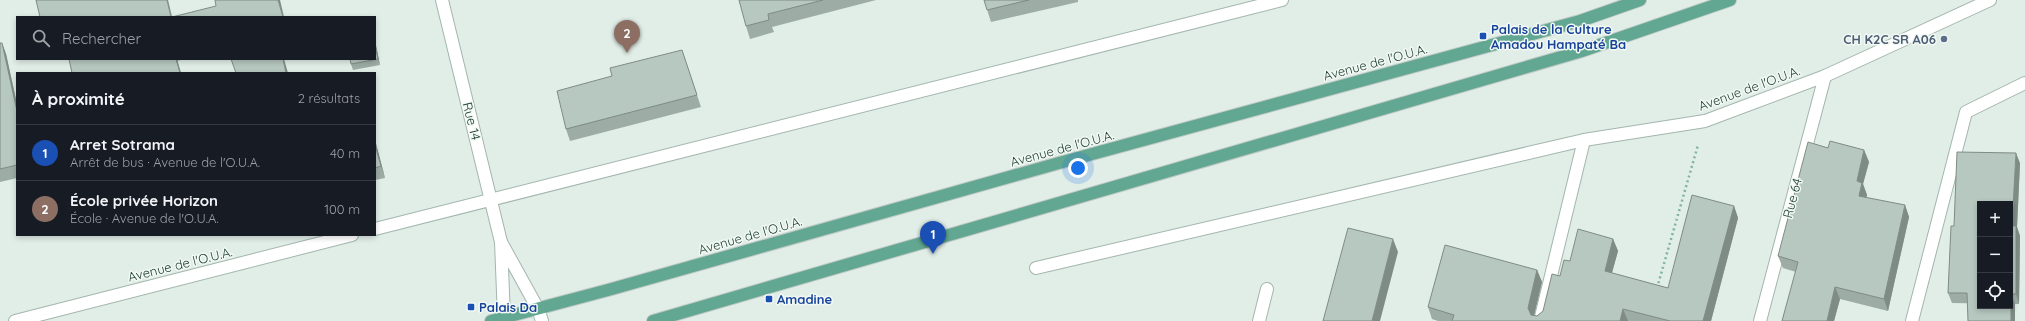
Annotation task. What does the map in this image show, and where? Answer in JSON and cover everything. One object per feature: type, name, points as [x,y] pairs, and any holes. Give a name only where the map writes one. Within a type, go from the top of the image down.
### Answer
[{"type":"main road","name":"Avenue de l'O.U.A.","points":[[491,321],[504,319],[1067,160],[1580,21],[1640,0]]},
{"type":"main road","points":[[652,321],[1582,51],[1730,0]]},
{"type":"street","name":"Rue 14","points":[[442,0],[501,242]]},
{"type":"street","points":[[376,229],[1282,0]]},
{"type":"street","name":"Avenue de l'O.U.A.","points":[[1036,268],[1584,140],[1705,121],[1825,76],[1990,0]]},
{"type":"street","name":"Rue 64","points":[[1760,321],[1825,76]]},
{"type":"street","points":[[1912,321],[1966,112],[2025,83]]},
{"type":"street","points":[[1540,321],[1584,140]]},
{"type":"street","name":"Avenue de l'O.U.A.","points":[[14,321],[348,236]]},
{"type":"street","points":[[501,242],[538,309],[542,321]]},
{"type":"street","points":[[501,242],[504,319]]},
{"type":"street","points":[[1259,321],[1267,289]]},
{"type":"path","points":[[1656,291],[1705,121]]},
{"type":"building","points":[[36,0],[167,0],[171,16],[40,16]]},
{"type":"building","points":[[215,0],[278,0],[283,16],[176,16],[216,6]]},
{"type":"building","points":[[739,0],[823,0],[768,14],[769,20],[746,26]]},
{"type":"building","points":[[984,0],[1029,0],[987,10]]},
{"type":"building","points":[[0,43],[2,43],[16,106],[16,165],[0,169]]},
{"type":"building","points":[[682,50],[697,95],[566,129],[557,91],[612,76],[610,68]]},
{"type":"building","points":[[69,60],[176,60],[180,72],[72,72]]},
{"type":"building","points":[[231,60],[283,60],[286,72],[236,72]]},
{"type":"building","points":[[350,60],[373,60],[351,64]]},
{"type":"building","points":[[1830,141],[1864,150],[1857,181],[1862,183],[1859,196],[1905,205],[1884,299],[1835,287],[1827,321],[1782,321],[1798,262],[1778,256],[1808,142],[1828,148]]},
{"type":"building","points":[[376,148],[381,166],[376,168]]},
{"type":"building","points":[[1957,152],[2016,153],[2013,208],[2013,201],[1977,201],[1977,309],[2011,309],[2011,321],[1968,321],[1967,293],[1948,293],[1951,226],[1954,226]]},
{"type":"building","points":[[1692,195],[1734,206],[1703,321],[1670,321],[1623,309],[1620,321],[1452,321],[1454,315],[1428,307],[1445,245],[1537,270],[1528,308],[1531,315],[1537,316],[1543,311],[1552,274],[1560,276],[1564,260],[1570,261],[1578,229],[1613,239],[1605,271],[1668,288]]},
{"type":"building","points":[[2013,226],[2016,226],[2016,294],[2013,294]]},
{"type":"building","points":[[1348,228],[1393,239],[1372,321],[1323,321]]},
{"type":"place","name":"Palais de la Culture Amadou Hampaté Ba","points":[[1483,36]]},
{"type":"place","name":"CH K2C SR A06","points":[[1944,39]]},
{"type":"place","name":"École privée Horizon","points":[[627,53]]},
{"type":"place","name":"Arret Sotrama","points":[[933,254]]},
{"type":"place","name":"Amadine","points":[[769,299]]},
{"type":"place","name":"Palais Da","points":[[471,307]]}]
